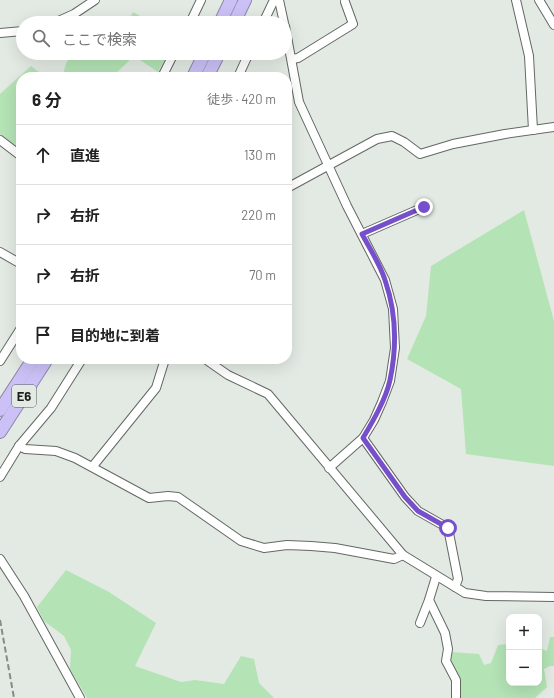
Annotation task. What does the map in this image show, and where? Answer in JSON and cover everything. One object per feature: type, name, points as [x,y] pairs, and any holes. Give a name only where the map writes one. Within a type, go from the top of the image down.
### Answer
[{"type":"highway","points":[[223,16],[231,0]]},
{"type":"highway","points":[[237,16],[245,0]]},
{"type":"highway","points":[[196,72],[202,60]]},
{"type":"highway","points":[[209,72],[215,60]]},
{"type":"highway","name":"E6","points":[[0,410],[30,364]]},
{"type":"highway","name":"E6","points":[[0,432],[44,364]]},
{"type":"street","points":[[70,16],[95,0]]},
{"type":"street","points":[[193,16],[201,0]]},
{"type":"street","points":[[266,16],[274,0]]},
{"type":"street","points":[[279,0],[282,16]]},
{"type":"street","points":[[516,0],[529,56],[533,130]]},
{"type":"street","points":[[539,0],[554,26]]},
{"type":"street","points":[[329,468],[363,438],[374,420],[390,381],[395,348],[393,309],[385,280],[347,206],[299,102],[292,59],[298,58],[353,24],[345,2]]},
{"type":"street","points":[[0,33],[16,32]]},
{"type":"street","points":[[164,72],[170,60]]},
{"type":"street","points":[[240,72],[246,60]]},
{"type":"street","points":[[292,185],[377,139],[392,136],[404,142],[420,154],[453,144],[554,127]]},
{"type":"street","points":[[0,140],[16,152]]},
{"type":"street","points":[[362,234],[424,207]]},
{"type":"street","points":[[0,252],[16,261]]},
{"type":"street","points":[[0,361],[16,336]]},
{"type":"street","points":[[0,476],[20,446],[51,408],[79,364]]},
{"type":"street","points":[[93,466],[156,388],[163,364]]},
{"type":"street","points":[[212,364],[228,375],[268,394],[403,555],[436,577],[465,593],[486,596],[554,598]]},
{"type":"street","points":[[363,438],[405,497],[418,511],[448,528],[458,579],[455,587]]},
{"type":"street","points":[[20,446],[25,449],[56,451],[75,458],[93,466],[149,498],[168,496],[178,497],[241,541],[258,547],[264,548],[287,545],[329,547],[394,559],[403,555]]},
{"type":"street","points":[[0,559],[24,596],[80,698]]},
{"type":"street","points":[[420,623],[436,577]]},
{"type":"street","points":[[429,600],[444,633],[448,649],[446,661],[456,680],[456,698]]},
{"type":"green space","points":[[133,12],[140,16],[131,16]]},
{"type":"green space","points":[[68,60],[130,60],[117,72],[64,72]]},
{"type":"green space","points":[[140,60],[164,60],[158,72]]},
{"type":"green space","points":[[31,66],[39,72],[24,72]]},
{"type":"green space","points":[[16,80],[16,148],[0,134],[0,94]]},
{"type":"green space","points":[[524,210],[554,321],[554,466],[466,454],[461,389],[407,359],[426,316],[431,266]]},
{"type":"green space","points":[[66,570],[109,592],[156,623],[135,666],[181,682],[195,680],[224,684],[241,656],[254,659],[259,683],[274,698],[87,698],[70,669],[71,650],[64,636],[44,621],[37,607]]},
{"type":"green space","points":[[550,637],[554,637],[554,666],[544,669],[547,687],[535,698],[459,698],[450,661],[451,652],[479,654],[484,665],[491,663],[498,645],[506,644],[506,686],[542,686],[542,649],[547,651]]},
{"type":"railway","points":[[0,620],[14,698]]},
{"type":"route","points":[[424,207],[362,234],[385,280],[393,309],[395,336],[395,348],[390,381],[374,420],[363,438],[405,497],[418,511],[448,528]]}]
